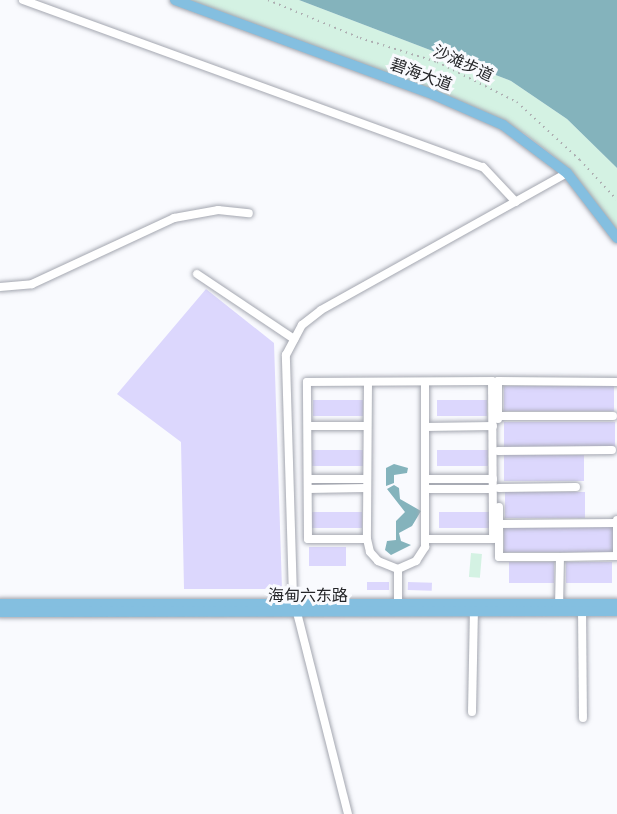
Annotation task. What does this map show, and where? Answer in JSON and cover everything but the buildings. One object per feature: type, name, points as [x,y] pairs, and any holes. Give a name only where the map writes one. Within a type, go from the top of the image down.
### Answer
[{"type":"main road","name":"碧海大道","points":[[175,0],[484,115],[530,142],[567,173],[617,238]]},
{"type":"main road","name":"碧海大道","points":[[186,0],[467,103],[507,122],[563,164],[595,198],[617,231]]},
{"type":"main road","name":"海甸六东路","points":[[0,604],[583,608],[617,611]]},
{"type":"main road","name":"海甸六东路","points":[[583,608],[617,604]]},
{"type":"main road","name":"海甸六东路","points":[[0,612],[294,607]]},
{"type":"street","points":[[23,0],[483,167],[516,202]]},
{"type":"street","points":[[348,814],[294,607],[286,355],[302,325],[321,310],[567,173]]},
{"type":"street","points":[[0,287],[32,284],[174,218],[218,210],[249,213]]},
{"type":"street","points":[[197,274],[294,339]]},
{"type":"street","points":[[426,539],[493,539],[498,451],[495,381]]},
{"type":"street","points":[[495,381],[493,479],[499,524],[499,557],[617,556],[617,522],[499,524]]},
{"type":"street","points":[[367,539],[308,539],[308,382],[617,382]]},
{"type":"street","points":[[368,382],[367,539],[370,552],[378,561],[398,568],[423,554],[426,539],[425,382]]},
{"type":"street","points":[[498,416],[613,416]]},
{"type":"street","points":[[308,426],[368,426]]},
{"type":"street","points":[[425,427],[493,426]]},
{"type":"street","points":[[498,451],[612,450]]},
{"type":"street","points":[[308,479],[367,484]]},
{"type":"street","points":[[426,479],[493,479]]},
{"type":"street","points":[[308,489],[367,484]]},
{"type":"street","points":[[426,489],[576,487]]},
{"type":"street","points":[[559,608],[560,558]]},
{"type":"street","points":[[398,568],[398,607]]},
{"type":"street","points":[[472,712],[473,607]]},
{"type":"street","points":[[583,608],[583,718]]},
{"type":"path","name":"沙滩步道","points":[[268,0],[360,38],[437,62],[517,102],[580,160],[617,200]]},
{"type":"green space","points":[[190,0],[299,0],[511,81],[567,119],[617,168],[617,232],[581,183],[555,157],[525,134],[477,108]]},
{"type":"green space","points":[[471,553],[482,554],[480,578],[469,577]]},
{"type":"water","points":[[299,0],[617,0],[617,168],[567,119],[511,81]]},
{"type":"water","points":[[394,464],[408,468],[407,473],[394,475],[394,483],[386,486],[386,468]]},
{"type":"water","points":[[394,485],[399,488],[400,499],[421,511],[412,526],[399,533],[401,541],[411,545],[391,555],[385,550],[387,541],[396,540],[396,521],[405,512],[387,489]]}]
